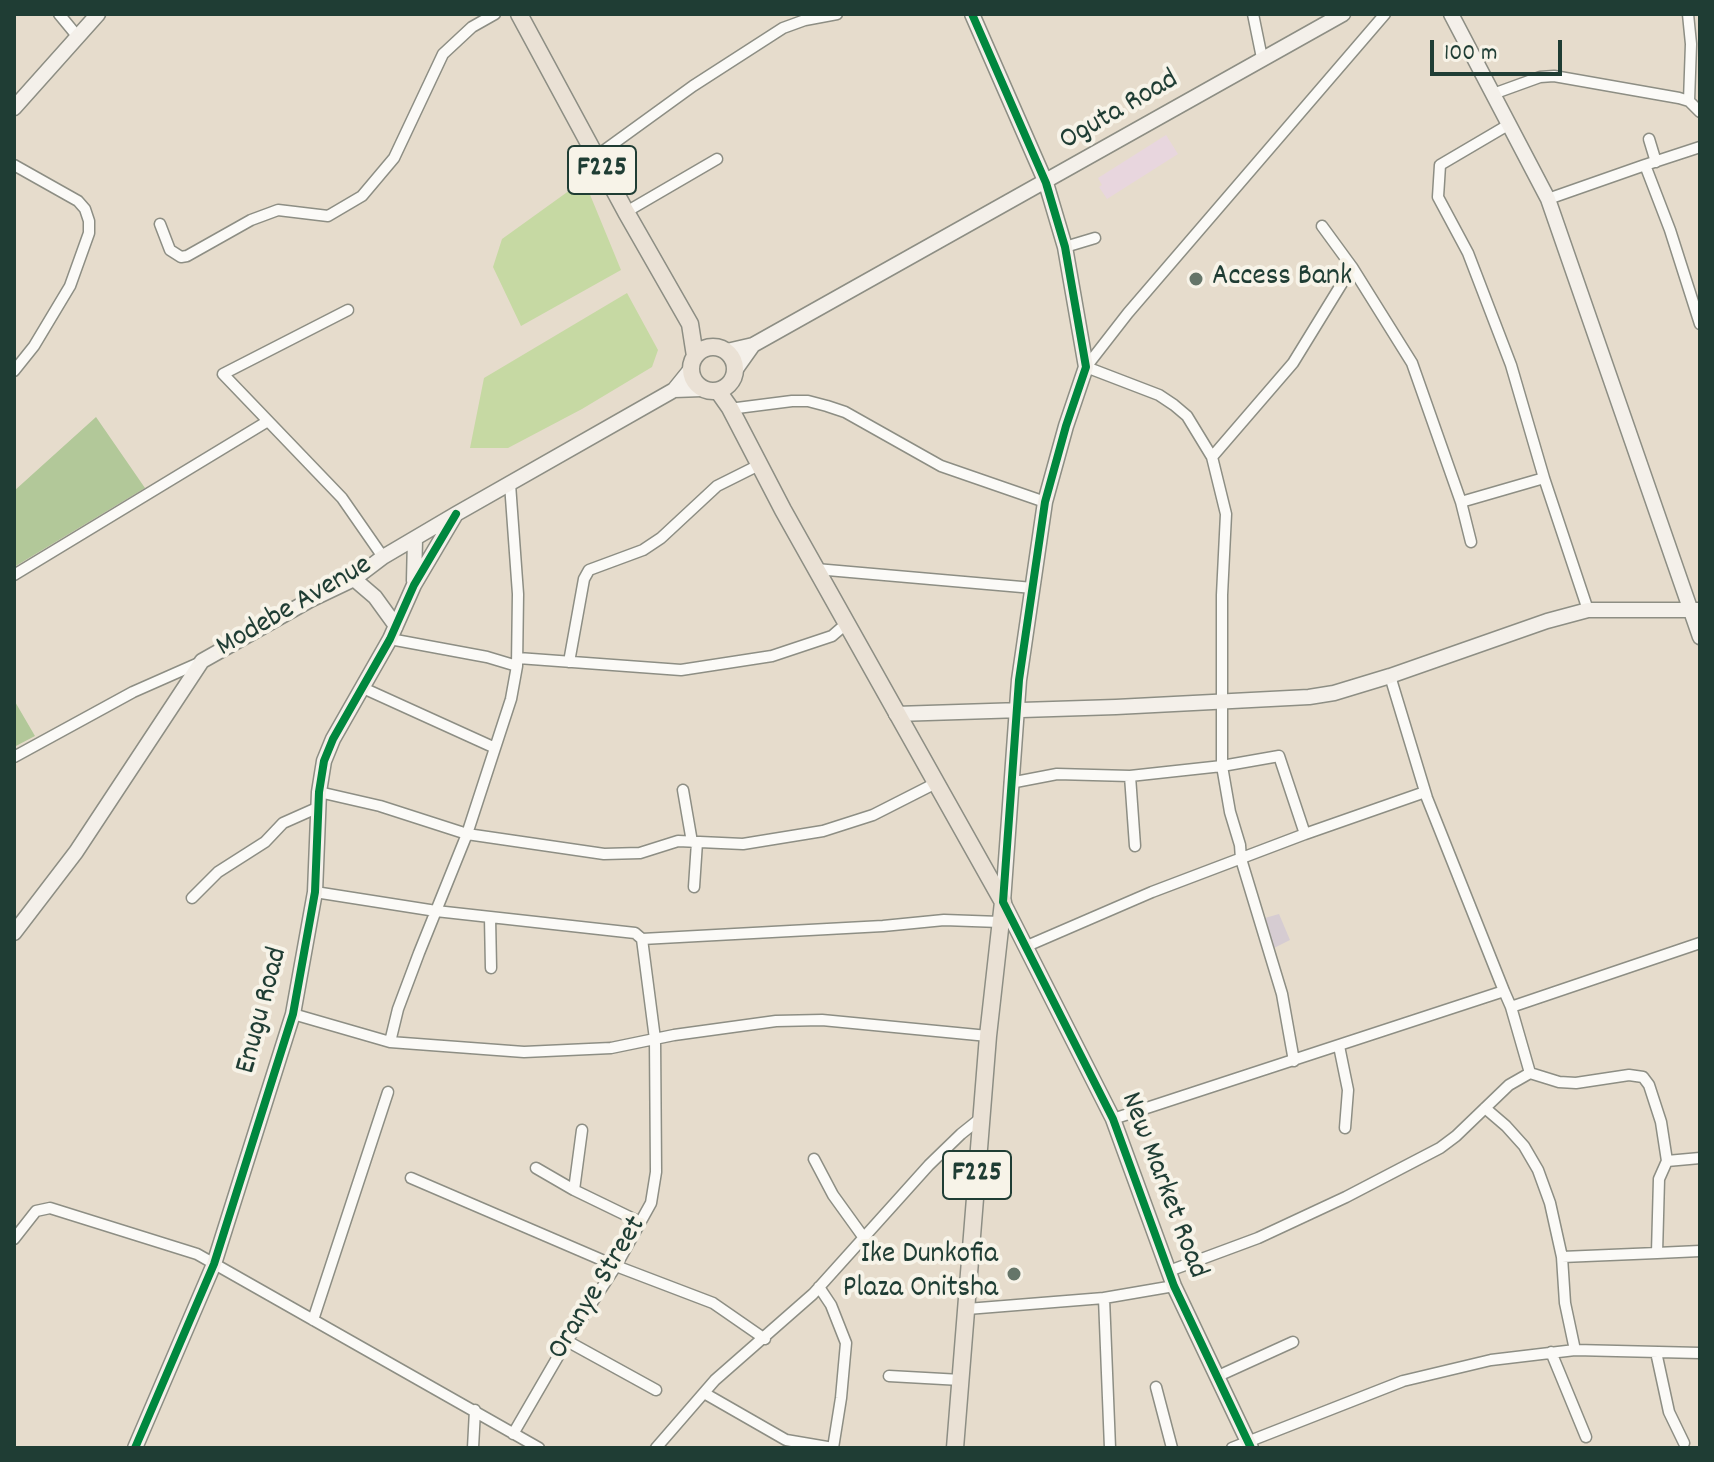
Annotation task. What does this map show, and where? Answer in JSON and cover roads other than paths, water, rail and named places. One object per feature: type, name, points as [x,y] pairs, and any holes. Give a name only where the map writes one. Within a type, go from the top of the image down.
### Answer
[{"type":"main road","name":"F225","points":[[525,16],[595,157],[690,324],[720,349],[734,375],[739,428]]},
{"type":"main road","name":"F225","points":[[690,324],[693,380],[725,399],[781,511],[1003,902],[988,1036],[955,1448]]},
{"type":"main road","points":[[693,362],[706,348],[720,349]]},
{"type":"main road","points":[[710,390],[734,375]]},
{"type":"street","points":[[59,14],[78,37]]},
{"type":"street","points":[[14,108],[98,14]]},
{"type":"street","points":[[160,224],[170,250],[181,257],[251,220],[278,210],[328,216],[362,196],[394,158],[443,54],[472,27],[495,14]]},
{"type":"street","points":[[595,157],[769,36],[805,20],[837,14]]},
{"type":"street","points":[[972,14],[1046,183],[1065,247],[1086,367]]},
{"type":"street","points":[[1253,14],[1262,58]]},
{"type":"street","name":"Oguta Road","points":[[753,345],[1046,183],[1262,58],[1320,20],[1343,14]]},
{"type":"street","points":[[1003,902],[1017,710],[1045,502],[1086,367],[1128,313],[1385,14]]},
{"type":"street","points":[[1451,14],[1548,199],[1695,610],[1700,637]]},
{"type":"street","points":[[1688,14],[1691,44],[1689,101]]},
{"type":"street","points":[[1493,94],[1540,77],[1554,76],[1689,101],[1700,112]]},
{"type":"street","points":[[1508,125],[1440,165],[1438,197],[1468,253],[1511,365],[1588,610]]},
{"type":"street","points":[[1649,139],[1650,164],[1700,324]]},
{"type":"street","points":[[1548,199],[1700,147]]},
{"type":"street","points":[[626,212],[717,159]]},
{"type":"street","points":[[14,165],[78,201],[85,209],[89,233],[70,286],[34,346],[14,371]]},
{"type":"street","points":[[1322,226],[1352,267],[1412,363],[1461,502],[1471,542]]},
{"type":"street","points":[[1065,247],[1095,238]]},
{"type":"street","points":[[1212,457],[1293,363],[1352,267]]},
{"type":"street","points":[[348,310],[223,374],[342,498],[383,557]]},
{"type":"street","points":[[720,349],[753,345]]},
{"type":"street","points":[[734,375],[753,345]]},
{"type":"street","points":[[674,390],[693,362]]},
{"type":"street","points":[[1086,367],[1159,395],[1174,405],[1187,416],[1212,457],[1226,514],[1222,595],[1222,766],[1241,859],[1282,994],[1294,1061]]},
{"type":"street","points":[[674,390],[710,390]]},
{"type":"street","name":"Modebe Avenue","points":[[14,933],[76,852],[202,661],[310,600],[354,579],[383,557],[674,390]]},
{"type":"street","points":[[737,408],[775,401],[808,401],[836,409],[941,466],[1045,502]]},
{"type":"street","points":[[14,575],[268,421]]},
{"type":"street","points":[[569,662],[584,579],[589,570],[643,550],[661,538],[717,486],[759,465]]},
{"type":"street","points":[[1461,502],[1544,478]]},
{"type":"street","points":[[390,1042],[398,1009],[467,834],[511,699],[517,662],[518,594],[510,484]]},
{"type":"street","name":"Enugu Road","points":[[135,1448],[214,1264],[293,1014],[315,892],[324,761],[333,739],[393,632],[414,585],[456,514]]},
{"type":"street","points":[[414,585],[415,539]]},
{"type":"street","points":[[810,560],[1033,588]]},
{"type":"street","points":[[354,579],[375,597],[393,632],[517,662],[691,669],[772,656],[832,636],[847,623]]},
{"type":"street","points":[[896,714],[1309,697],[1334,693],[1390,676],[1547,621],[1588,610],[1695,610]]},
{"type":"street","points":[[14,757],[133,692],[202,661]]},
{"type":"street","points":[[1390,676],[1425,792],[1511,1007],[1530,1073]]},
{"type":"street","points":[[363,688],[493,747]]},
{"type":"street","points":[[1010,783],[1057,774],[1130,776],[1279,756],[1305,834]]},
{"type":"street","points":[[1130,776],[1135,846]]},
{"type":"street","points":[[192,898],[218,872],[265,842],[283,823],[319,799],[380,806],[467,834],[604,854],[640,853],[678,841],[743,844],[823,831],[873,815],[936,783]]},
{"type":"street","points":[[683,790],[694,842],[694,887]]},
{"type":"street","points":[[1027,946],[1152,892],[1425,792]]},
{"type":"street","points":[[315,892],[436,911],[635,933],[642,939],[944,920],[1000,922]]},
{"type":"street","name":"New Market Road","points":[[1003,902],[1113,1119],[1174,1286],[1250,1446]]},
{"type":"street","points":[[490,917],[491,968]]},
{"type":"street","name":"Oranye Street","points":[[513,1434],[651,1203],[656,1172],[655,1039],[642,939]]},
{"type":"street","points":[[1511,1007],[1700,943]]},
{"type":"street","points":[[1113,1119],[1504,991]]},
{"type":"street","points":[[293,1014],[390,1042],[524,1052],[611,1048],[776,1021],[822,1020],[988,1036]]},
{"type":"street","points":[[1339,1046],[1348,1090],[1345,1128]]},
{"type":"street","points":[[1169,1271],[1258,1238],[1440,1148],[1509,1085],[1530,1073],[1559,1082],[1576,1083],[1629,1075],[1643,1077],[1649,1085],[1661,1122],[1667,1161],[1659,1179],[1657,1253]]},
{"type":"street","points":[[313,1320],[388,1092]]},
{"type":"street","points":[[1485,1108],[1524,1146],[1538,1170],[1550,1203],[1562,1257],[1565,1303],[1575,1350]]},
{"type":"street","points":[[656,1448],[715,1380],[765,1339],[819,1287],[929,1165],[981,1118]]},
{"type":"street","points":[[574,1190],[582,1130]]},
{"type":"street","points":[[1667,1161],[1700,1158]]},
{"type":"street","points":[[814,1159],[833,1195],[864,1238]]},
{"type":"street","points":[[536,1168],[640,1222]]},
{"type":"street","points":[[411,1178],[616,1266],[713,1303],[765,1339]]},
{"type":"street","points":[[14,1239],[36,1211],[50,1208],[197,1254],[539,1448]]},
{"type":"street","points":[[1562,1257],[1700,1251]]},
{"type":"street","points":[[967,1309],[1104,1298],[1174,1286]]},
{"type":"street","points":[[704,1393],[786,1440],[833,1448],[846,1343],[831,1305],[819,1287]]},
{"type":"street","points":[[1104,1298],[1110,1448]]},
{"type":"street","points":[[567,1341],[656,1390]]},
{"type":"street","points":[[1216,1377],[1293,1342]]},
{"type":"street","points":[[1232,1448],[1250,1446],[1403,1381],[1491,1360],[1575,1350],[1700,1353]]},
{"type":"street","points":[[1551,1352],[1586,1437]]},
{"type":"street","points":[[1656,1352],[1669,1412],[1684,1443]]},
{"type":"street","points":[[889,1376],[961,1380]]},
{"type":"street","points":[[1156,1387],[1172,1448]]},
{"type":"street","points":[[473,1448],[475,1410]]},
{"type":"place","name":"Access Bank","points":[[1196,279]]},
{"type":"place","name":"Ike Dunkofia Plaza Onitsha","points":[[1014,1274]]}]
